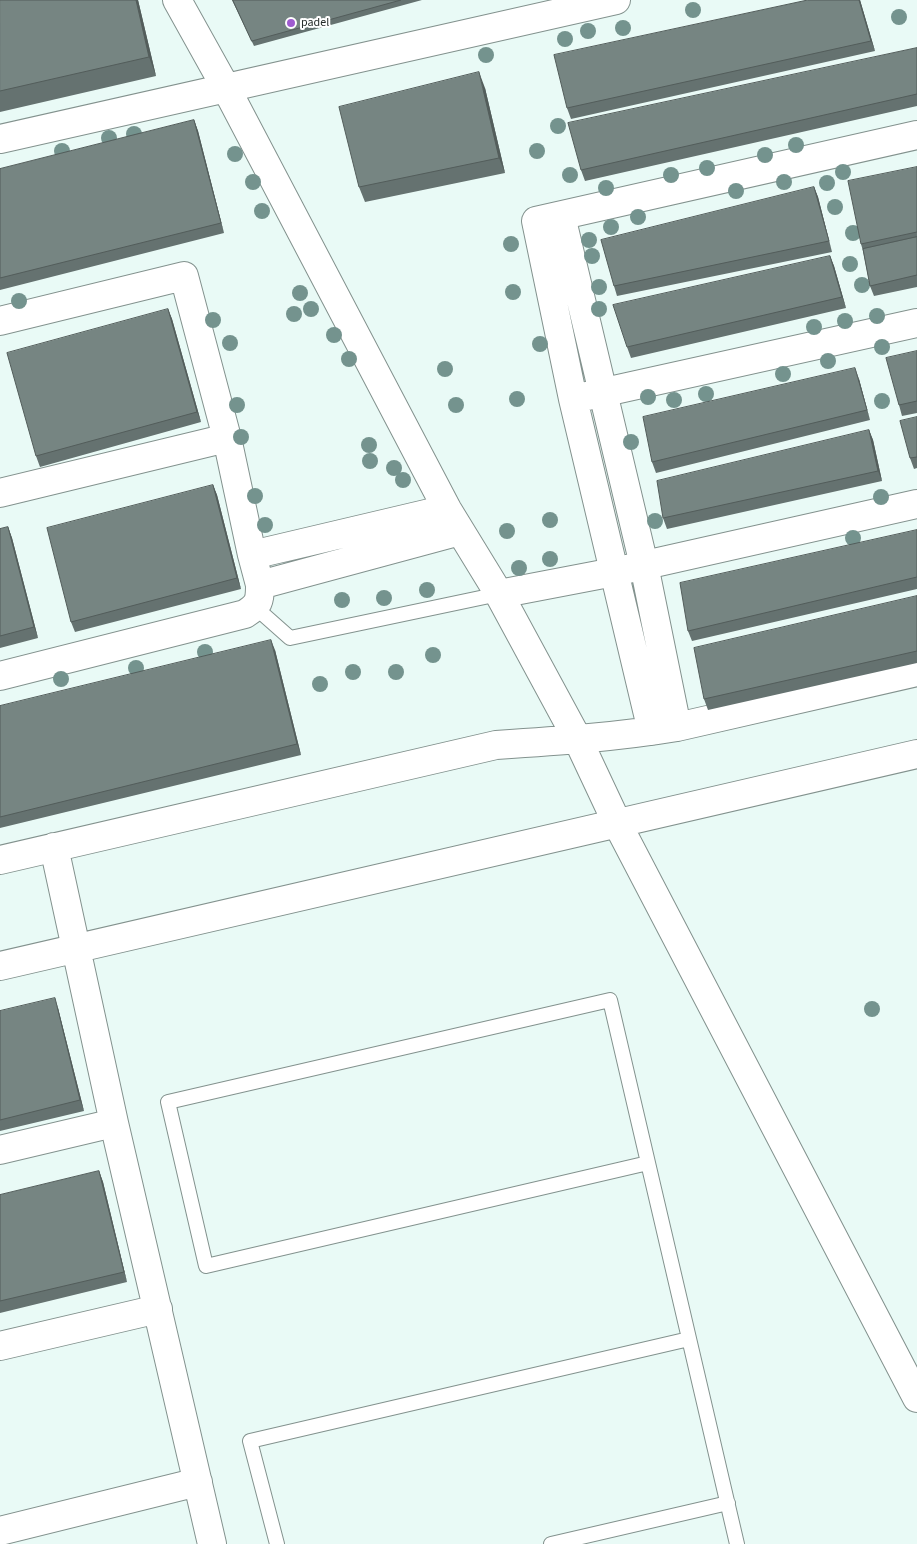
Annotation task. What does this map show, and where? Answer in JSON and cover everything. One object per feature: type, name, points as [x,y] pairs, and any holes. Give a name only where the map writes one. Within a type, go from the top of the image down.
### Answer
[{"type":"street","points":[[178,0],[454,520],[499,594],[578,740],[616,822],[917,1398]]},
{"type":"street","points":[[0,139],[616,0]]},
{"type":"street","points":[[665,729],[614,572],[573,398],[536,221],[917,135]]},
{"type":"street","points":[[561,216],[644,565],[665,729]]},
{"type":"street","points":[[0,321],[184,276],[227,438],[252,555],[257,596]]},
{"type":"street","points":[[573,398],[917,323]]},
{"type":"street","points":[[0,493],[227,438]]},
{"type":"street","points":[[499,594],[614,572],[917,504]]},
{"type":"street","points":[[252,555],[454,520]]},
{"type":"street","points":[[0,676],[245,614],[257,596],[454,520]]},
{"type":"street","points":[[0,860],[496,745],[578,740],[665,729],[917,672]]},
{"type":"street","points":[[0,966],[616,822],[917,754]]},
{"type":"street","points":[[54,847],[114,1123],[212,1544]]},
{"type":"street","points":[[0,1150],[114,1123]]},
{"type":"street","points":[[0,1346],[158,1309]]},
{"type":"street","points":[[0,1531],[198,1482]]},
{"type":"lane","points":[[257,596],[290,638],[499,594]]},
{"type":"lane","points":[[648,1163],[206,1266],[168,1102],[610,1000],[737,1544]]},
{"type":"lane","points":[[277,1544],[250,1441],[689,1339]]},
{"type":"lane","points":[[551,1544],[728,1503]]},
{"type":"building","points":[[0,0],[136,0],[149,57],[0,91]]},
{"type":"building","name":"padel","points":[[233,0],[401,0],[252,41]]},
{"type":"building","points":[[808,0],[859,0],[871,41],[567,108],[554,55]]},
{"type":"building","points":[[917,48],[917,94],[581,170],[568,123]]},
{"type":"building","points":[[479,72],[499,158],[359,187],[339,107]]},
{"type":"building","points":[[194,120],[221,223],[0,278],[0,169]]},
{"type":"building","points":[[917,167],[917,232],[861,244],[848,181]]},
{"type":"building","points":[[814,187],[829,241],[614,286],[601,240]]},
{"type":"building","points":[[917,237],[917,275],[870,286],[863,249]]},
{"type":"building","points":[[830,256],[842,297],[627,347],[613,305]]},
{"type":"building","points":[[168,309],[197,412],[36,456],[7,353]]},
{"type":"building","points":[[917,351],[917,401],[899,405],[886,358]]},
{"type":"building","points":[[855,368],[867,410],[652,462],[643,417]]},
{"type":"building","points":[[917,417],[917,457],[910,458],[900,421]]},
{"type":"building","points":[[869,430],[878,471],[663,518],[657,481]]},
{"type":"building","points":[[213,485],[237,578],[71,622],[47,528]]},
{"type":"building","points":[[8,527],[34,627],[0,636],[0,529]]},
{"type":"building","points":[[917,530],[917,577],[688,631],[680,583]]},
{"type":"building","points":[[917,596],[917,651],[704,699],[694,648]]},
{"type":"building","points":[[271,640],[297,744],[0,817],[0,706]]},
{"type":"building","points":[[55,998],[80,1100],[0,1120],[0,1011]]},
{"type":"building","points":[[99,1171],[124,1272],[0,1301],[0,1195]]},
{"type":"place","name":"padel","points":[[291,23]]}]
